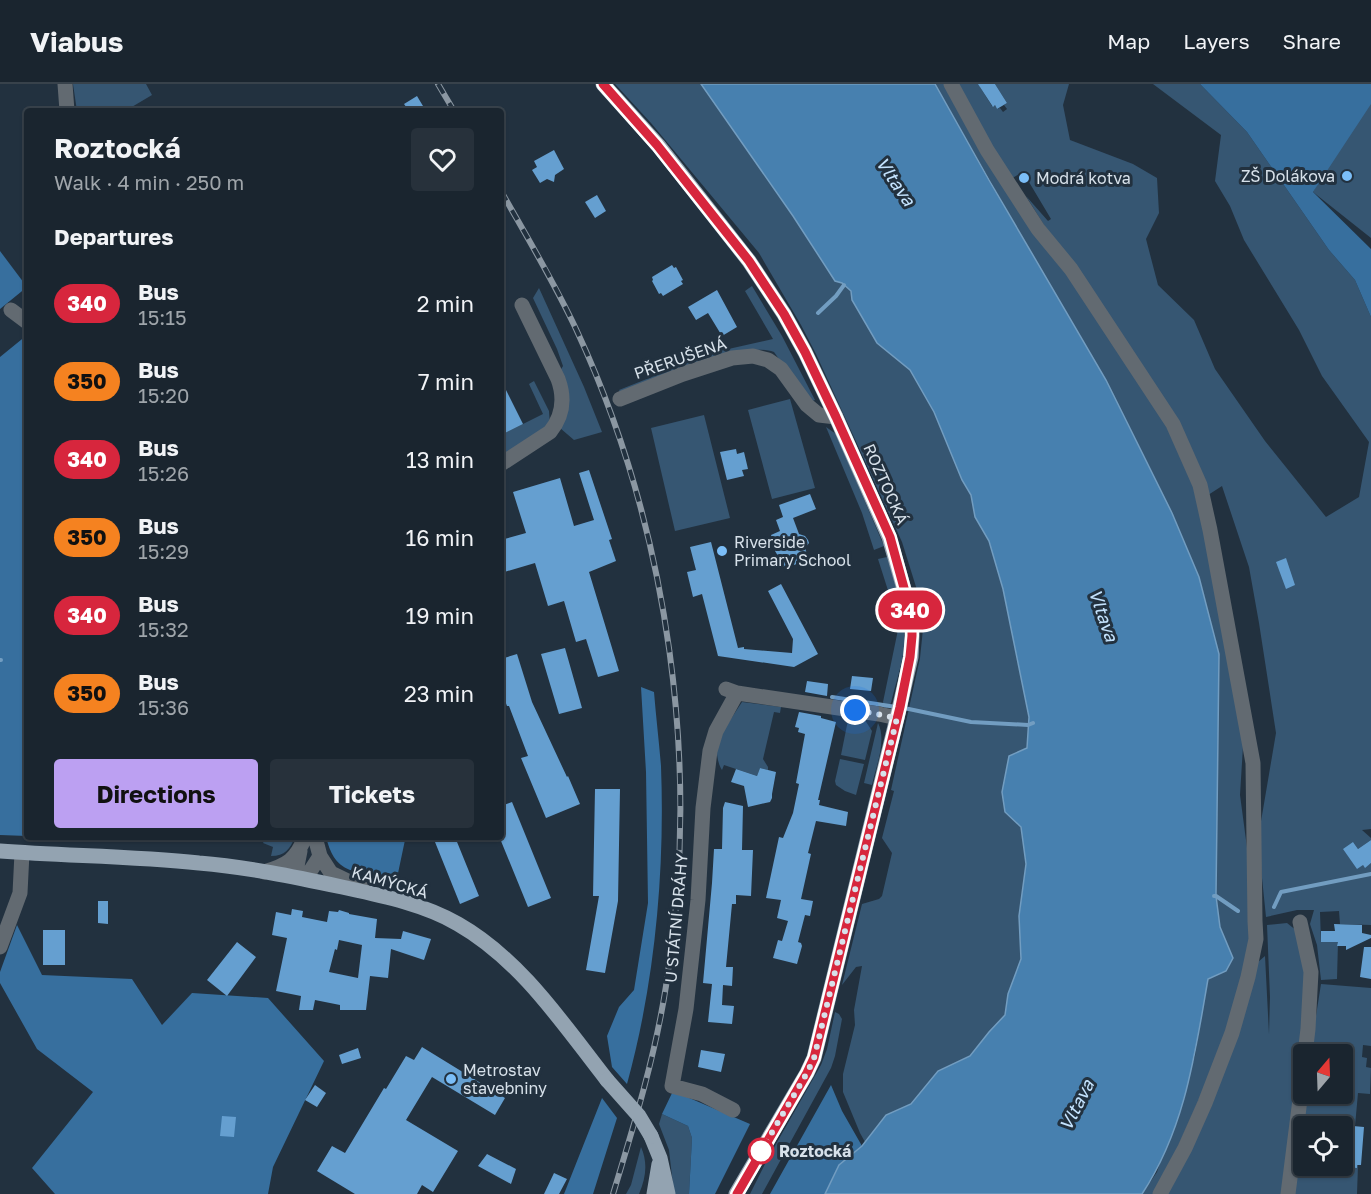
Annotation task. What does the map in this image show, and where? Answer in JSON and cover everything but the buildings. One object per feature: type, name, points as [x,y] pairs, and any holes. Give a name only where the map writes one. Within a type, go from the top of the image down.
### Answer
[{"type":"main road","name":"ROZTOCKÁ","points":[[603,84],[657,145],[749,261],[784,314],[836,417],[890,537],[912,617],[910,657],[897,718],[814,1058],[736,1194]]},
{"type":"main road","name":"KAMÝCKÁ","points":[[0,851],[201,863],[264,872],[373,893],[422,908],[457,923],[490,946],[520,973],[639,1116],[660,1158],[668,1194]]},
{"type":"main road","points":[[654,1194],[660,1158]]},
{"type":"street","points":[[65,84],[67,108]]},
{"type":"street","points":[[951,84],[987,150],[1038,229],[1071,270],[1173,424],[1200,485],[1210,530],[1253,763],[1256,939],[1232,1033],[1205,1104],[1160,1194]]},
{"type":"street","points":[[504,462],[550,432],[560,416],[563,400],[558,379],[522,305]]},
{"type":"street","points":[[11,310],[24,320]]},
{"type":"street","name":"PŘERUŠENÁ","points":[[620,399],[683,374],[732,358],[753,356],[768,360],[781,369],[807,405],[819,415],[836,417]]},
{"type":"street","name":"U STÁTNÍ DRÁHY","points":[[733,1110],[702,1094],[672,1086],[686,1009],[698,900],[703,808],[710,751],[732,691],[897,718]]},
{"type":"street","points":[[316,840],[320,856],[332,873],[373,893]]},
{"type":"street","points":[[302,844],[297,866],[301,878],[311,870],[320,856]]},
{"type":"street","points":[[264,872],[289,862],[302,844]]},
{"type":"street","points":[[0,947],[20,893],[22,853]]},
{"type":"street","points":[[1300,922],[1311,972],[1306,1044]]},
{"type":"street","points":[[1288,1194],[1299,1104]]},
{"type":"shaded area","points":[[73,84],[146,84],[152,95],[130,108],[77,108]]},
{"type":"shaded area","points":[[615,84],[701,84],[793,216],[835,281],[842,283],[851,291],[852,300],[877,343],[910,370],[934,412],[962,480],[971,495],[975,517],[989,541],[1003,589],[1029,717],[1027,749],[1005,812],[1021,827],[1026,864],[1019,916],[1021,959],[1008,994],[1005,1015],[970,1056],[938,1071],[911,1104],[886,1115],[865,1142],[843,1092],[843,1074],[855,1025],[854,1010],[862,966],[856,967],[842,985],[862,904],[882,896],[892,853],[882,838],[894,791],[891,790],[920,658],[923,629],[917,590],[902,542],[816,354],[759,253],[651,123]]},
{"type":"shaded area","points":[[935,84],[947,84],[1152,398],[1197,486],[1244,730],[1240,795],[1250,870],[1252,939],[1229,1032],[1157,1194],[1142,1194],[1157,1172],[1195,1056],[1208,978],[1226,971],[1233,958],[1220,927],[1216,896],[1219,654],[1199,577],[1172,513],[1106,380]]},
{"type":"shaded area","points":[[954,84],[983,84],[980,87],[992,106],[995,105],[1003,112],[1007,109],[1004,105],[1007,103],[995,84],[1069,84],[1063,105],[1070,140],[1133,164],[1157,178],[1159,213],[1146,239],[1158,285],[1194,320],[1215,369],[1265,441],[1326,517],[1359,497],[1369,442],[1322,376],[1299,330],[1244,240],[1230,206],[1215,181],[1221,135],[1153,84],[1200,84],[1247,132],[1329,250],[1355,280],[1371,317],[1371,829],[1362,830],[1371,840],[1358,849],[1353,842],[1363,865],[1365,867],[1371,863],[1371,925],[1340,924],[1339,911],[1320,912],[1321,942],[1338,942],[1337,979],[1321,980],[1317,945],[1310,924],[1314,910],[1297,910],[1266,917],[1258,839],[1276,733],[1249,567],[1222,486],[1205,497],[1195,468],[1026,196],[1048,221],[1051,219],[1023,172],[1009,180]]},
{"type":"shaded area","points":[[1200,84],[1371,84],[1371,104],[1313,192],[1371,249],[1371,317],[1355,280],[1329,250],[1247,132]]},
{"type":"shaded area","name":"ZŠ Dolákova","points":[[1371,101],[1371,238],[1313,192],[1331,159]]},
{"type":"shaded area","points":[[0,251],[24,283],[24,289],[0,309]]},
{"type":"shaded area","points":[[752,286],[782,336],[815,400],[812,401],[806,397],[774,352],[764,350],[728,355],[621,394],[619,390],[715,352],[773,339],[745,291]]},
{"type":"shaded area","points":[[539,288],[602,432],[574,440],[560,428],[560,371],[563,366],[533,298]]},
{"type":"shaded area","points":[[24,337],[24,836],[0,835],[0,357]]},
{"type":"shaded area","points":[[534,381],[549,411],[550,425],[504,456],[504,434],[543,414],[529,384]]},
{"type":"shaded area","points":[[790,399],[815,488],[772,499],[748,410]]},
{"type":"shaded area","points":[[704,415],[730,518],[675,531],[651,428]]},
{"type":"shaded area","points":[[826,427],[836,434],[884,546],[874,550],[862,513]]},
{"type":"shaded area","points":[[887,557],[902,613],[904,648],[891,703],[884,708],[883,702],[899,625],[878,559]]},
{"type":"shaded area","points":[[641,687],[654,692],[661,766],[661,846],[651,967],[637,1045],[627,1084],[612,1067],[607,1036],[619,1007],[634,990],[648,903],[646,772]]},
{"type":"shaded area","points":[[742,702],[781,707],[780,713],[774,712],[763,759],[768,770],[760,768],[757,776],[724,765],[722,770],[718,760],[717,740]]},
{"type":"shaded area","points":[[849,715],[863,717],[872,731],[865,760],[841,755]]},
{"type":"shaded area","points":[[878,723],[881,746],[872,785],[864,783]]},
{"type":"shaded area","points":[[840,759],[864,764],[856,795],[836,785]]},
{"type":"shaded area","points":[[264,840],[294,840],[286,851],[280,855],[271,856],[273,847],[263,843]]},
{"type":"shaded area","points":[[327,840],[405,840],[397,878],[350,870],[340,864],[329,848]]},
{"type":"shaded area","points":[[1287,923],[1297,931],[1305,958],[1303,1039],[1302,1044],[1293,1044],[1293,1104],[1295,1104],[1285,1194],[1166,1194],[1258,962],[1265,956],[1269,1034],[1267,925]]},
{"type":"shaded area","points":[[17,925],[42,975],[132,979],[162,1025],[192,993],[268,998],[324,1061],[273,1167],[268,1194],[55,1194],[32,1168],[93,1092],[37,1049],[0,983],[0,972]]},
{"type":"shaded area","points":[[1321,984],[1371,988],[1371,1046],[1363,1045],[1362,1057],[1367,1058],[1366,1067],[1371,1068],[1370,1094],[1358,1093],[1355,1126],[1353,1126],[1353,1116],[1301,1116],[1303,1104],[1353,1104],[1353,1044],[1312,1044]]},
{"type":"shaded area","points":[[835,1012],[842,1019],[831,1068],[762,1194],[750,1194],[821,1065]]},
{"type":"shaded area","points":[[831,1085],[842,1111],[862,1146],[839,1165],[825,1194],[770,1194]]},
{"type":"shaded area","points":[[673,1091],[750,1124],[715,1194],[689,1194],[692,1138],[688,1126],[662,1114]]},
{"type":"shaded area","points":[[602,1098],[617,1118],[593,1194],[564,1194]]},
{"type":"shaded area","points":[[662,1114],[688,1126],[692,1138],[689,1194],[674,1194],[669,1150],[659,1124]]},
{"type":"shaded area","points":[[641,1147],[645,1176],[639,1194],[626,1194],[631,1185]]},
{"type":"shaded area","points":[[1358,1165],[1357,1194],[1292,1194],[1294,1176],[1353,1176],[1353,1168]]},
{"type":"water","name":"Vltava","points":[[701,84],[935,84],[1106,380],[1172,513],[1199,577],[1219,654],[1216,896],[1220,927],[1233,958],[1226,971],[1208,979],[1193,1063],[1178,1117],[1169,1144],[1142,1194],[825,1194],[839,1165],[862,1146],[886,1115],[911,1104],[938,1071],[970,1056],[1005,1015],[1008,994],[1021,959],[1019,916],[1026,864],[1021,827],[1005,812],[1002,792],[1009,756],[1027,748],[1029,717],[1003,589],[989,541],[975,517],[971,495],[962,480],[934,412],[910,370],[877,343],[852,300],[851,291],[842,283],[835,281],[793,216]]},
{"type":"waterway","points":[[818,313],[844,285]]},
{"type":"waterway","points":[[832,697],[896,707]]},
{"type":"waterway","points":[[904,708],[971,722],[1028,725],[1033,723]]},
{"type":"waterway","points":[[1274,907],[1281,892],[1371,874]]},
{"type":"waterway","points":[[1214,896],[1238,911]]},
{"type":"railway","points":[[438,84],[452,108]]},
{"type":"railway","points":[[504,196],[568,311],[608,406],[634,485],[655,567],[669,651],[678,735],[680,820],[676,903],[666,986],[656,1039],[613,1194]]},
{"type":"bus line","name":"340","points":[[603,84],[693,189],[749,261],[784,314],[836,417],[890,537],[912,617],[910,657],[900,707],[814,1058],[737,1194]]},
{"type":"place","name":"ZŠ Dolákova","points":[[1347,176]]},
{"type":"place","name":"Modrá kotva","points":[[1024,178]]},
{"type":"place","name":"Riverside Primary School","points":[[722,551]]},
{"type":"place","name":"Metrostav stavebniny","points":[[451,1079]]},
{"type":"place","name":"Roztocká","points":[[761,1151]]},
{"type":"route","points":[[761,1151],[814,1058],[897,718],[855,710]]}]
